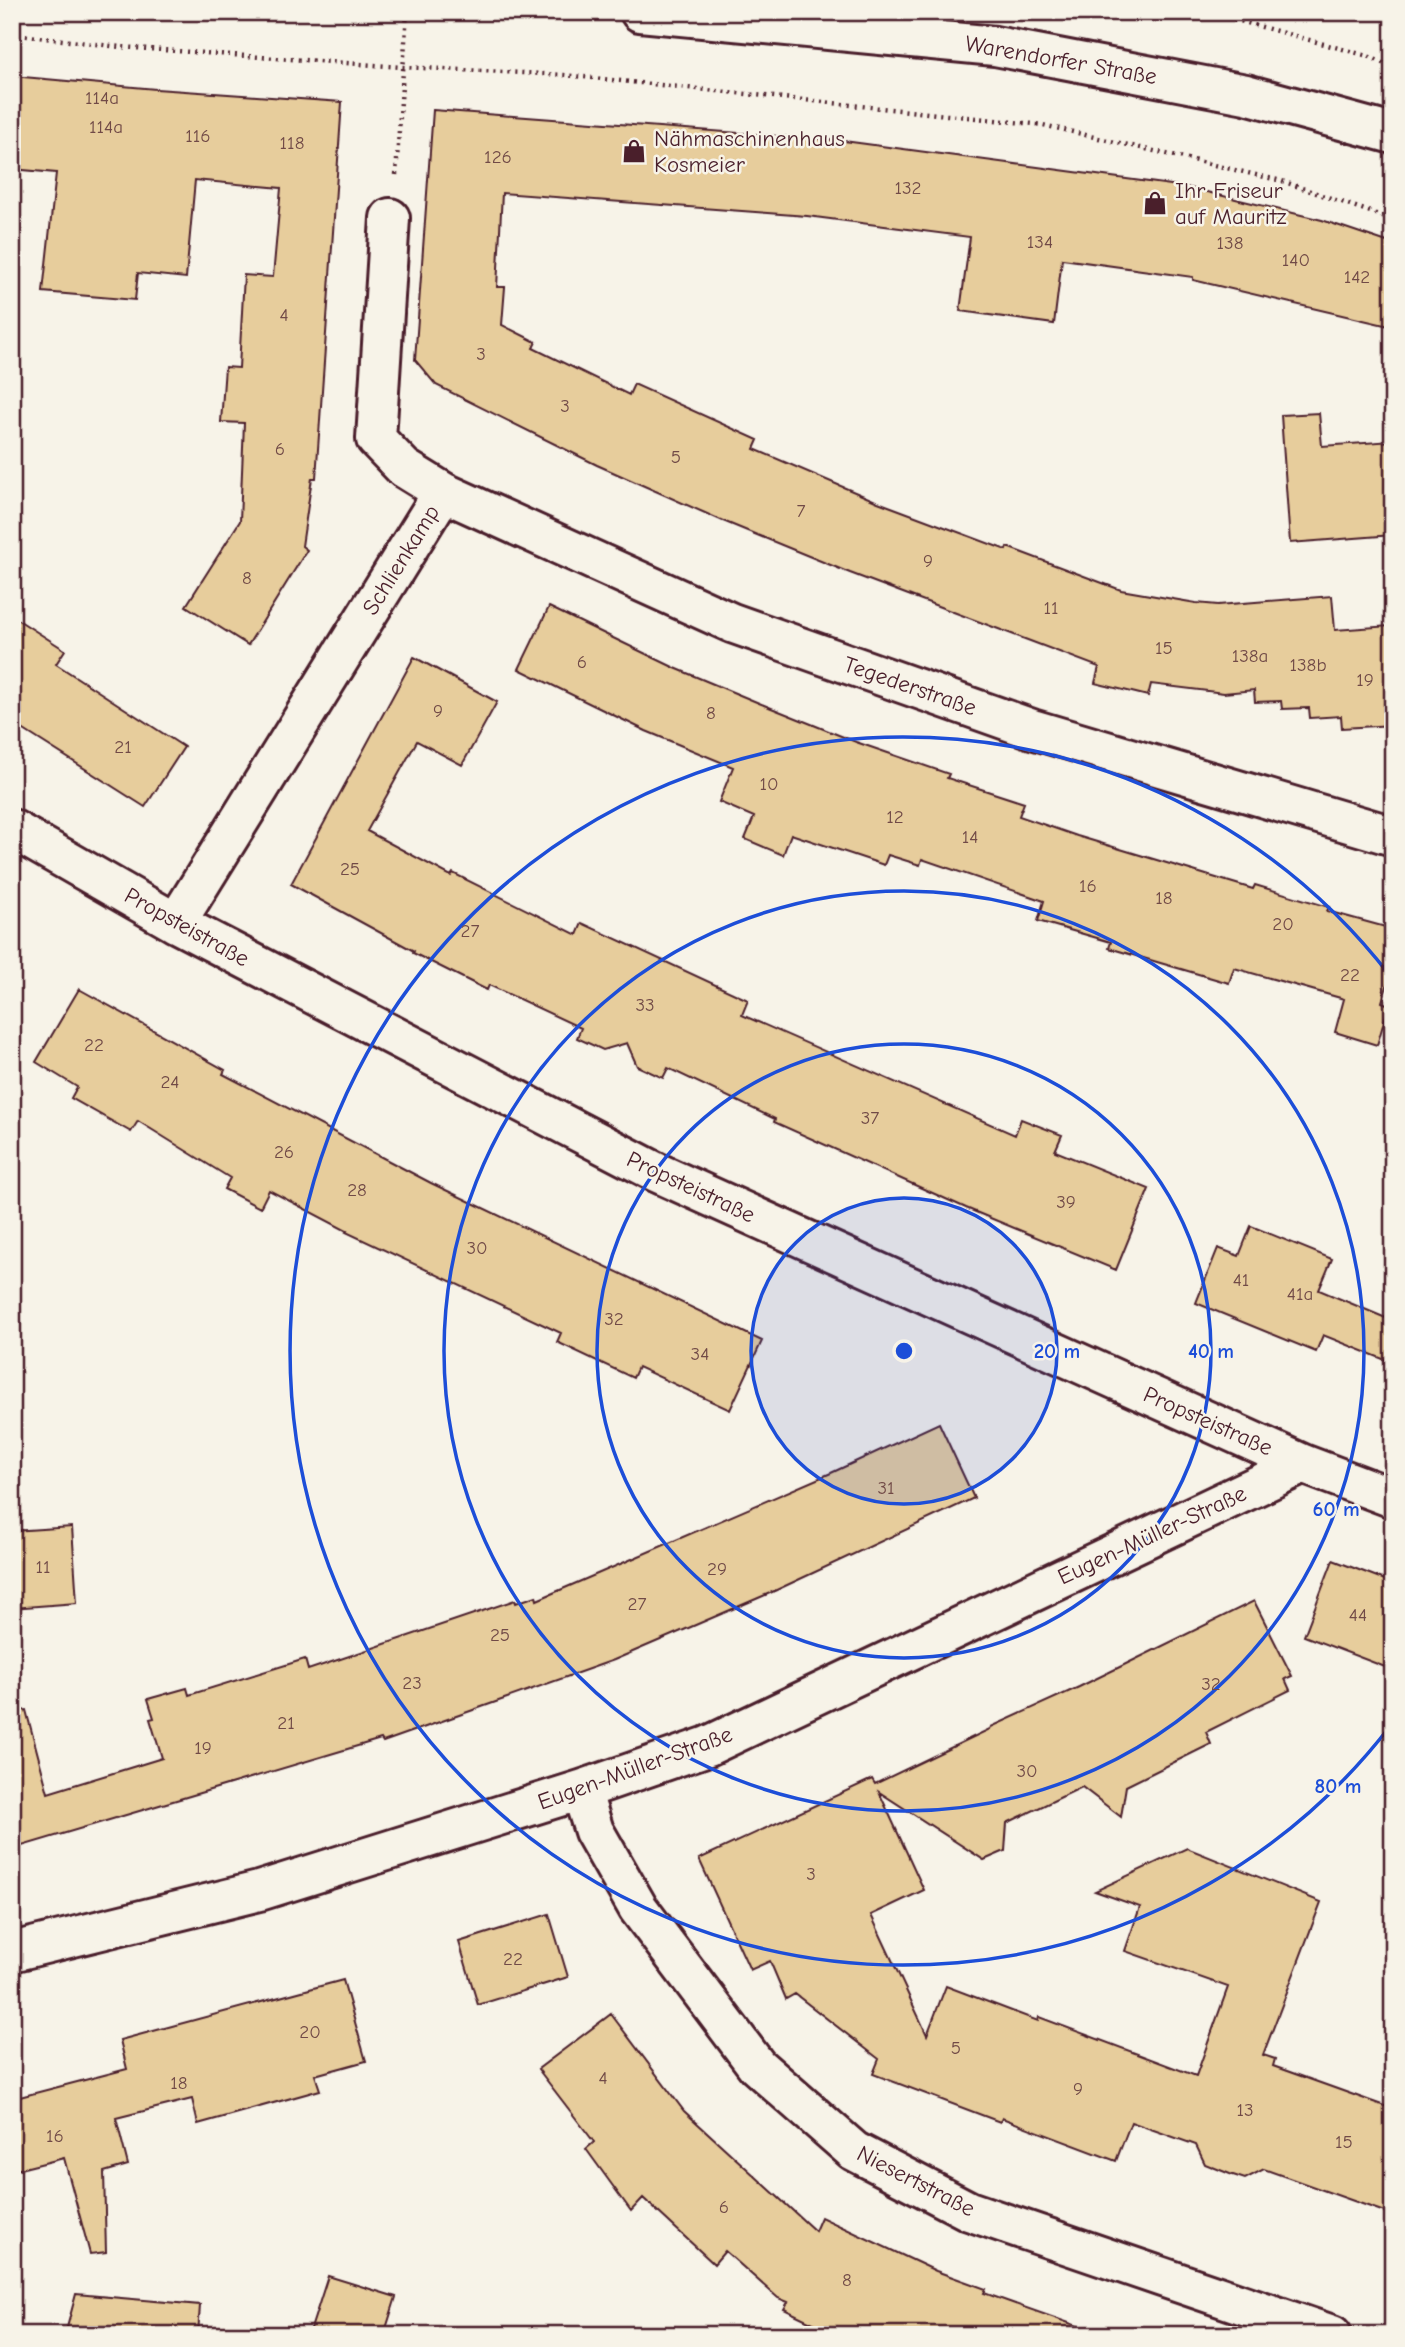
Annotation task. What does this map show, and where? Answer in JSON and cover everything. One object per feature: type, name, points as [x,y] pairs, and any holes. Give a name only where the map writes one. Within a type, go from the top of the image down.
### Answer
[{"type":"street","name":"Warendorfer Straße","points":[[640,12],[995,46],[1246,94],[1393,134]]},
{"type":"street","name":"Schlienkamp","points":[[176,923],[443,492],[404,468],[376,439],[390,218]]},
{"type":"street","name":"Tegederstraße","points":[[443,492],[732,623],[1032,729],[1393,836]]},
{"type":"street","name":"Propsteistraße","points":[[12,829],[176,923],[656,1172],[1303,1464],[1393,1498]]},
{"type":"street","name":"Eugen-Müller-Straße","points":[[12,1952],[259,1891],[581,1790],[708,1746],[1303,1464]]},
{"type":"street","name":"Niesertstraße","points":[[581,1790],[594,1831],[646,1919],[757,2066],[854,2151],[969,2211],[1332,2335]]},
{"type":"path","points":[[390,218],[394,208],[407,12]]},
{"type":"path","points":[[1207,12],[1368,56],[1393,68]]},
{"type":"path","points":[[12,34],[120,47],[402,67],[564,75],[1043,125],[1282,181],[1393,220]]},
{"type":"building","points":[[12,76],[342,102],[316,478],[312,478],[302,546],[307,550],[248,645],[186,606],[240,521],[244,423],[221,422],[225,367],[239,368],[244,275],[273,277],[281,188],[195,180],[186,278],[138,273],[135,300],[43,292],[56,173],[12,169]]},
{"type":"building","points":[[433,110],[844,141],[1186,187],[1322,220],[1393,244],[1393,327],[1193,280],[1193,277],[1062,259],[1054,324],[960,311],[970,237],[807,216],[502,193],[497,287],[505,287],[502,325],[536,342],[533,348],[629,395],[634,384],[758,440],[754,449],[878,502],[1006,550],[1007,547],[1121,590],[1196,603],[1218,605],[1332,596],[1335,630],[1390,626],[1393,725],[1342,728],[1341,716],[1310,718],[1309,708],[1282,709],[1281,701],[1255,702],[1254,690],[1224,693],[1151,684],[1148,696],[1095,683],[1099,667],[850,573],[723,521],[597,465],[436,385],[415,360]]},
{"type":"building","points":[[1319,413],[1322,446],[1393,441],[1393,535],[1290,543],[1281,415]]},
{"type":"building","points":[[549,607],[675,668],[759,703],[856,742],[949,774],[947,778],[1024,803],[1019,816],[1253,889],[1255,885],[1329,907],[1327,911],[1393,929],[1393,967],[1382,1002],[1389,1005],[1377,1045],[1335,1032],[1344,999],[1234,968],[1229,983],[1109,948],[1111,942],[1038,921],[1044,901],[922,859],[920,865],[888,855],[884,865],[791,834],[783,855],[745,839],[754,817],[719,802],[733,767],[646,731],[519,669]]},
{"type":"building","points":[[12,616],[65,650],[56,664],[184,747],[145,807],[16,725],[12,731]]},
{"type":"building","points":[[414,657],[497,702],[462,765],[417,741],[367,831],[451,876],[453,873],[577,935],[582,923],[748,1000],[742,1015],[1015,1135],[1021,1119],[1062,1135],[1055,1151],[1149,1189],[1116,1270],[966,1208],[774,1122],[775,1119],[668,1068],[663,1078],[637,1066],[627,1043],[603,1050],[577,1038],[581,1028],[489,985],[487,990],[413,953],[414,951],[291,884]]},
{"type":"building","points":[[79,989],[225,1070],[223,1074],[431,1183],[762,1341],[730,1410],[638,1367],[633,1378],[557,1342],[561,1333],[346,1232],[269,1190],[260,1208],[224,1189],[230,1178],[138,1121],[131,1132],[71,1098],[77,1087],[36,1062]]},
{"type":"building","points":[[1251,1226],[1332,1259],[1319,1290],[1393,1321],[1393,1363],[1323,1335],[1316,1352],[1196,1303],[1218,1248],[1239,1256]]},
{"type":"building","points":[[939,1423],[974,1498],[770,1593],[614,1660],[383,1742],[381,1739],[12,1849],[12,1712],[26,1710],[48,1793],[162,1758],[150,1719],[154,1718],[148,1699],[187,1688],[189,1695],[305,1659],[308,1670],[515,1600],[516,1603],[536,1596],[537,1600],[831,1473]]},
{"type":"building","points":[[72,1527],[77,1603],[12,1608],[12,1531]]},
{"type":"building","points":[[1333,1560],[1393,1583],[1393,1670],[1304,1636]]},
{"type":"building","points":[[1254,1601],[1292,1676],[1285,1679],[1290,1690],[1206,1732],[1211,1744],[1126,1786],[1121,1817],[1082,1787],[1007,1823],[1005,1851],[984,1860],[879,1792],[924,1890],[871,1915],[927,2035],[946,1986],[1038,2021],[1039,2017],[1196,2076],[1228,1987],[1125,1951],[1140,1907],[1095,1891],[1187,1848],[1321,1902],[1263,2055],[1275,2059],[1273,2066],[1393,2109],[1393,2215],[1264,2169],[1245,2179],[1230,2174],[1205,2164],[1196,2145],[1131,2122],[1116,2161],[1002,2118],[1000,2122],[873,2074],[879,2059],[795,1994],[786,1999],[770,1961],[750,1970],[699,1859],[872,1779],[875,1784]]},
{"type":"building","points":[[549,1914],[568,1977],[478,2005],[459,1942]]},
{"type":"building","points":[[343,1980],[366,2061],[315,2075],[320,2090],[198,2124],[192,2099],[116,2118],[128,2165],[104,2172],[106,2252],[90,2254],[64,2158],[12,2171],[12,2099],[127,2069],[120,2040]]},
{"type":"building","points":[[611,2014],[684,2111],[815,2231],[821,2217],[936,2271],[986,2289],[984,2293],[1086,2329],[1085,2335],[838,2335],[784,2309],[788,2302],[778,2298],[725,2251],[714,2264],[643,2198],[631,2211],[586,2149],[594,2142],[538,2069]]},
{"type":"building","points":[[328,2276],[396,2297],[384,2335],[309,2335]]},
{"type":"building","points":[[76,2294],[200,2305],[198,2335],[65,2335]]},
{"type":"place","name":"Nähmaschinenhaus Kosmeier","points":[[634,151]]},
{"type":"place","name":"Ihr Friseur auf Mauritz","points":[[1155,203]]}]
